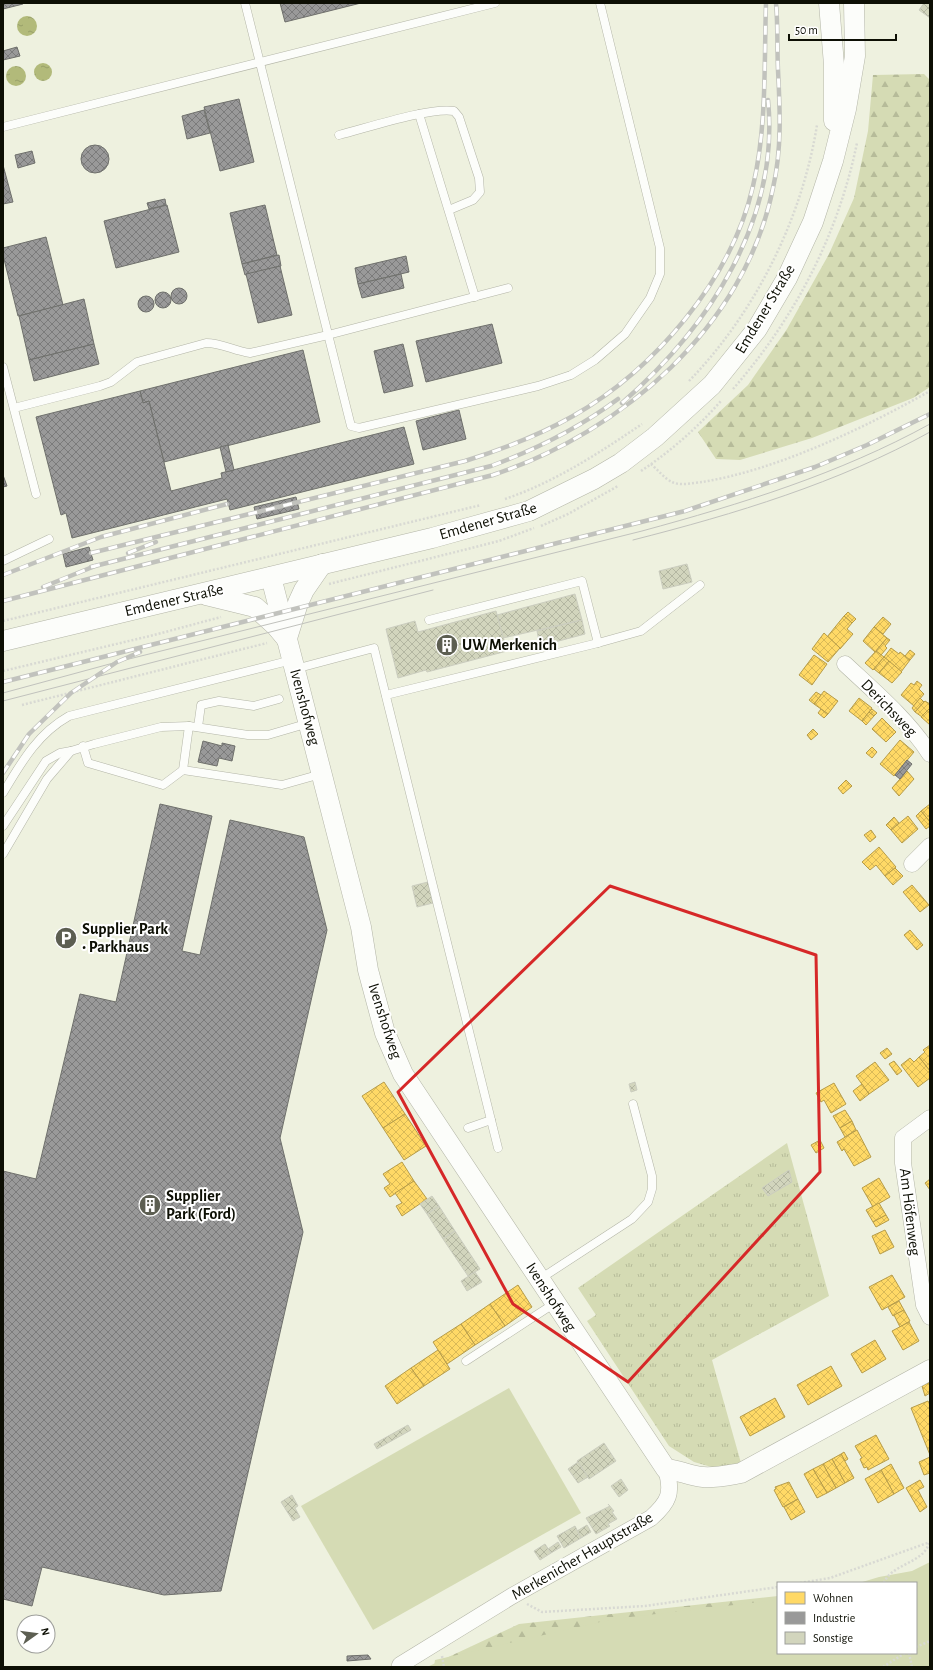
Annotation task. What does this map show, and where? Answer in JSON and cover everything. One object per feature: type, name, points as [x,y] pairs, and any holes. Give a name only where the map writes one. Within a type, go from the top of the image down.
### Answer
[{"type":"street","name":"Emdener Straße","points":[[829,3],[835,102],[833,161]]},
{"type":"street","name":"Emdener Straße","points":[[3,641],[432,538],[529,512],[594,479],[621,463],[655,437],[712,386],[757,329],[787,278],[813,222],[833,161],[846,109],[854,56],[854,3]]},
{"type":"street","points":[[280,643],[304,590],[322,564]]},
{"type":"street","name":"Ivenshofweg","points":[[271,577],[280,643],[293,664],[361,927],[368,970],[385,1033],[403,1074],[666,1469]]},
{"type":"street","points":[[202,594],[255,607],[276,626],[280,643]]},
{"type":"street","name":"Derichsweg","points":[[845,664],[888,703],[909,726],[930,754]]},
{"type":"street","points":[[912,864],[930,846]]},
{"type":"street","name":"Am Höfenweg","points":[[930,1118],[904,1138],[903,1163],[924,1306],[930,1317]]},
{"type":"street","points":[[666,1469],[678,1470],[702,1477],[718,1477],[742,1473],[930,1370]]},
{"type":"street","name":"Merkenicher Hauptstraße","points":[[396,1666],[512,1596],[651,1518],[662,1509],[668,1498],[670,1483],[666,1469]]},
{"type":"lane","points":[[245,3],[350,426],[359,428],[538,386],[571,375],[596,360],[625,334],[650,298],[660,274],[660,248],[600,3]]},
{"type":"lane","points":[[3,127],[495,3]]},
{"type":"lane","points":[[339,135],[419,114],[445,109],[454,111],[459,117],[479,178],[480,192],[473,200],[449,210]]},
{"type":"lane","points":[[419,114],[475,297]]},
{"type":"lane","points":[[14,408],[100,386],[111,382],[137,362],[206,343],[217,343],[240,352],[250,353],[328,335],[508,288]]},
{"type":"lane","points":[[3,367],[36,494]]},
{"type":"lane","points":[[3,561],[49,539]]},
{"type":"lane","points":[[429,620],[582,581],[598,643]]},
{"type":"lane","points":[[386,695],[641,631],[700,585]]},
{"type":"lane","points":[[3,793],[24,758],[36,742],[55,725],[69,716],[293,664],[374,648],[498,1148]]},
{"type":"lane","points":[[83,746],[88,763],[163,785],[183,770],[193,726],[201,705],[219,701],[254,706],[279,700]]},
{"type":"lane","points":[[3,826],[46,761],[60,753],[161,727],[193,726],[248,735],[268,735],[309,723]]},
{"type":"lane","points":[[3,854],[47,779],[71,751]]},
{"type":"lane","points":[[183,770],[282,785],[322,774]]},
{"type":"lane","points":[[539,1279],[632,1219],[648,1202],[652,1189],[652,1176],[633,1104]]},
{"type":"lane","points":[[468,1128],[491,1120]]},
{"type":"lane","points":[[466,1361],[555,1303]]},
{"type":"path","points":[[688,382],[720,346],[741,317],[767,271],[793,214],[812,157],[817,123]]},
{"type":"path","points":[[728,394],[777,334],[811,273],[824,247],[842,202],[857,139]]},
{"type":"path","points":[[651,464],[672,483],[688,484],[714,480],[794,455],[871,422],[930,391]]},
{"type":"path","points":[[640,472],[701,423],[722,400]]},
{"type":"path","points":[[502,500],[523,493],[583,462],[646,421]]},
{"type":"path","points":[[304,590],[499,541],[568,514],[622,483]]},
{"type":"path","points":[[3,620],[488,504]]},
{"type":"path","points":[[3,671],[154,635],[226,616]]},
{"type":"path","points":[[22,705],[268,642],[280,643]]},
{"type":"path","points":[[806,1582],[830,1578],[930,1542]]},
{"type":"path","points":[[885,1582],[890,1575],[928,1548],[930,1542]]},
{"type":"path","points":[[512,1596],[542,1612],[645,1606],[777,1587]]},
{"type":"path","points":[[917,1647],[930,1641]]},
{"type":"path","points":[[883,1667],[903,1654]]},
{"type":"path","points":[[909,1654],[912,1667]]},
{"type":"highlighted area","points":[[610,886],[816,955],[820,1172],[628,1382],[513,1304],[398,1092]]},
{"type":"green space","points":[[924,74],[930,80],[930,387],[913,398],[812,438],[740,460],[716,459],[698,432],[748,385],[787,329],[829,254],[854,198],[868,131],[873,75]]},
{"type":"green space","points":[[787,1143],[829,1296],[712,1360],[741,1463],[715,1468],[694,1462],[669,1446],[587,1321],[596,1315],[578,1288]]},
{"type":"green space","points":[[509,1388],[581,1513],[373,1630],[301,1506]]},
{"type":"green space","points":[[930,1562],[930,1667],[434,1667],[435,1660],[613,1619],[777,1600],[777,1654],[917,1654],[917,1582],[862,1582],[879,1577],[912,1571]]},
{"type":"green space","points":[[777,1596],[777,1654],[845,1667],[427,1667],[519,1624]]},
{"type":"water","points":[[27,16],[34,19],[37,26],[34,33],[27,36],[20,33],[17,26],[20,19]]},
{"type":"water","points":[[43,63],[49,66],[52,72],[49,78],[43,81],[37,78],[34,72],[37,66]]},
{"type":"water","points":[[16,66],[23,69],[26,76],[23,83],[16,86],[9,83],[6,76],[9,69]]},
{"type":"building: Wohnen","points":[[848,612],[856,619],[852,623],[844,616]]},
{"type":"building: Wohnen","points":[[844,616],[852,623],[847,629],[853,634],[840,649],[827,637]]},
{"type":"building: Wohnen","points":[[883,617],[891,624],[883,634],[874,627]]},
{"type":"building: Wohnen","points":[[874,627],[887,638],[875,652],[863,641]]},
{"type":"building: Wohnen","points":[[824,633],[840,648],[828,662],[812,649]]},
{"type":"building: Wohnen","points":[[887,638],[890,640],[885,646],[887,648],[881,655],[876,651]]},
{"type":"building: Wohnen","points":[[891,648],[899,654],[900,652],[910,660],[901,672],[884,657]]},
{"type":"building: Wohnen","points":[[910,650],[915,654],[910,660],[905,656]]},
{"type":"building: Wohnen","points":[[876,651],[884,657],[873,670],[865,663]]},
{"type":"building: Wohnen","points":[[814,655],[827,664],[812,685],[799,675]]},
{"type":"building: Wohnen","points":[[884,657],[889,661],[879,673],[874,669]]},
{"type":"building: Wohnen","points":[[889,661],[902,672],[892,683],[879,673]]},
{"type":"building: Wohnen","points":[[917,681],[922,685],[919,689],[924,694],[914,706],[901,695],[911,683],[914,685]]},
{"type":"building: Wohnen","points":[[824,691],[838,701],[828,714],[814,704]]},
{"type":"building: Wohnen","points":[[816,692],[821,695],[814,704],[809,700]]},
{"type":"building: Wohnen","points":[[859,698],[872,708],[862,721],[849,711]]},
{"type":"building: Wohnen","points":[[920,698],[924,702],[915,712],[912,708]]},
{"type":"building: Wohnen","points":[[925,701],[930,704],[930,708],[922,717],[915,712]]},
{"type":"building: Wohnen","points":[[930,708],[930,725],[921,717]]},
{"type":"building: Wohnen","points":[[821,709],[828,714],[824,718],[818,713]]},
{"type":"building: Wohnen","points":[[872,709],[877,713],[874,716],[869,712]]},
{"type":"building: Wohnen","points":[[869,712],[874,716],[866,725],[862,721]]},
{"type":"building: Wohnen","points":[[882,718],[896,732],[886,742],[872,729]]},
{"type":"building: Wohnen","points":[[813,729],[818,734],[811,740],[807,735]]},
{"type":"building: Wohnen","points":[[900,740],[914,752],[894,776],[880,764]]},
{"type":"building: Wohnen","points":[[872,747],[877,752],[872,758],[866,753]]},
{"type":"building: Wohnen","points":[[907,771],[914,779],[899,796],[892,788]]},
{"type":"building: Wohnen","points":[[846,780],[852,786],[843,794],[838,788]]},
{"type":"building: Wohnen","points":[[930,804],[930,822],[921,811]]},
{"type":"building: Wohnen","points":[[921,811],[930,822],[930,826],[926,829],[916,816]]},
{"type":"building: Wohnen","points":[[908,816],[918,829],[902,843],[891,830]]},
{"type":"building: Wohnen","points":[[894,817],[899,823],[891,830],[886,825]]},
{"type":"building: Wohnen","points":[[871,830],[876,837],[870,842],[864,835]]},
{"type":"building: Wohnen","points":[[879,847],[896,867],[885,876],[876,865],[870,870],[862,862]]},
{"type":"building: Wohnen","points":[[895,868],[903,876],[893,885],[885,876]]},
{"type":"building: Wohnen","points":[[912,885],[929,905],[920,912],[903,892]]},
{"type":"building: Wohnen","points":[[910,930],[923,945],[917,950],[904,935]]},
{"type":"building: Wohnen","points":[[930,1045],[930,1071],[919,1057],[925,1052],[923,1050]]},
{"type":"building: Wohnen","points":[[887,1048],[892,1054],[885,1059],[880,1053]]},
{"type":"building: Wohnen","points":[[919,1057],[930,1071],[930,1078],[918,1087],[901,1065],[910,1058],[914,1062]]},
{"type":"building: Wohnen","points":[[894,1061],[902,1071],[897,1075],[889,1064]]},
{"type":"building: Wohnen","points":[[875,1062],[889,1080],[869,1094],[856,1076]]},
{"type":"building: Wohnen","points":[[384,1082],[405,1114],[383,1128],[362,1096]]},
{"type":"building: Wohnen","points":[[834,1083],[846,1104],[831,1113],[824,1100],[821,1102],[816,1093]]},
{"type":"building: Wohnen","points":[[862,1084],[869,1094],[860,1101],[853,1091]]},
{"type":"building: Wohnen","points":[[845,1110],[852,1121],[840,1128],[833,1116]]},
{"type":"building: Wohnen","points":[[405,1114],[426,1146],[404,1160],[383,1128]]},
{"type":"building: Wohnen","points":[[852,1121],[856,1130],[845,1137],[840,1128]]},
{"type":"building: Wohnen","points":[[857,1130],[871,1157],[854,1166],[844,1149],[842,1151],[837,1142]]},
{"type":"building: Wohnen","points":[[820,1140],[824,1148],[816,1153],[811,1145]]},
{"type":"building: Wohnen","points":[[402,1162],[414,1181],[390,1197],[384,1188],[390,1184],[383,1174]]},
{"type":"building: Wohnen","points":[[879,1178],[890,1197],[873,1207],[862,1188]]},
{"type":"building: Wohnen","points":[[930,1179],[930,1190],[925,1183]]},
{"type":"building: Wohnen","points":[[414,1181],[427,1199],[402,1216],[396,1206],[402,1203],[395,1193]]},
{"type":"building: Wohnen","points":[[879,1203],[886,1215],[873,1222],[866,1210]]},
{"type":"building: Wohnen","points":[[886,1215],[889,1220],[876,1227],[873,1222]]},
{"type":"building: Wohnen","points":[[885,1230],[894,1247],[880,1254],[872,1236]]},
{"type":"building: Wohnen","points":[[892,1275],[905,1297],[882,1310],[869,1287]]},
{"type":"building: Wohnen","points":[[518,1285],[532,1307],[505,1326],[490,1304]]},
{"type":"building: Wohnen","points":[[899,1301],[904,1310],[893,1316],[888,1307]]},
{"type":"building: Wohnen","points":[[490,1304],[505,1326],[475,1345],[461,1324]]},
{"type":"building: Wohnen","points":[[904,1310],[910,1321],[900,1327],[894,1315]]},
{"type":"building: Wohnen","points":[[909,1322],[919,1341],[903,1350],[892,1331]]},
{"type":"building: Wohnen","points":[[461,1324],[475,1345],[447,1364],[433,1342]]},
{"type":"building: Wohnen","points":[[875,1340],[886,1359],[862,1373],[851,1354]]},
{"type":"building: Wohnen","points":[[438,1350],[450,1369],[424,1386],[411,1368]]},
{"type":"building: Wohnen","points":[[831,1366],[842,1386],[808,1405],[797,1385]]},
{"type":"building: Wohnen","points":[[411,1368],[424,1386],[397,1404],[385,1386]]},
{"type":"building: Wohnen","points":[[930,1382],[930,1393],[925,1396],[922,1386]]},
{"type":"building: Wohnen","points":[[775,1398],[785,1417],[750,1436],[740,1417]]},
{"type":"building: Wohnen","points":[[928,1401],[930,1405],[930,1455],[911,1408]]},
{"type":"building: Wohnen","points":[[876,1435],[889,1459],[868,1470],[867,1467],[864,1468],[860,1459],[862,1458],[855,1446]]},
{"type":"building: Wohnen","points":[[844,1452],[848,1459],[845,1461],[841,1454]]},
{"type":"building: Wohnen","points":[[841,1454],[854,1478],[845,1483],[832,1459]]},
{"type":"building: Wohnen","points":[[930,1457],[930,1473],[924,1475],[919,1462]]},
{"type":"building: Wohnen","points":[[832,1459],[845,1483],[836,1488],[823,1464]]},
{"type":"building: Wohnen","points":[[823,1464],[836,1488],[827,1493],[813,1469]]},
{"type":"building: Wohnen","points":[[891,1464],[904,1488],[894,1494],[881,1470]]},
{"type":"building: Wohnen","points":[[813,1469],[827,1493],[817,1498],[804,1474]]},
{"type":"building: Wohnen","points":[[881,1470],[894,1494],[878,1503],[865,1479]]},
{"type":"building: Wohnen","points":[[920,1480],[924,1487],[918,1490],[927,1507],[920,1512],[906,1488]]},
{"type":"building: Wohnen","points":[[789,1482],[798,1499],[783,1507],[774,1490],[776,1489],[775,1487]]},
{"type":"building: Wohnen","points":[[798,1499],[805,1512],[791,1520],[784,1507]]},
{"type":"building: Industrie","points":[[3,3],[22,3],[23,4],[3,9]]},
{"type":"building: Industrie","points":[[280,3],[361,3],[285,22]]},
{"type":"building: Industrie","points":[[17,47],[20,56],[3,60],[3,51]]},
{"type":"building: Industrie","points":[[239,99],[254,162],[220,171],[204,107]]},
{"type":"building: Industrie","points":[[204,110],[210,133],[187,139],[182,116]]},
{"type":"building: Industrie","points":[[95,145],[105,149],[109,159],[105,169],[95,173],[85,169],[81,159],[85,149]]},
{"type":"building: Industrie","points":[[32,151],[35,163],[18,168],[15,155]]},
{"type":"building: Industrie","points":[[3,165],[13,202],[3,204]]},
{"type":"building: Industrie","points":[[165,199],[166,205],[149,209],[147,203]]},
{"type":"building: Industrie","points":[[167,205],[179,252],[116,268],[104,221]]},
{"type":"building: Industrie","points":[[265,205],[277,255],[242,264],[230,213]]},
{"type":"building: Industrie","points":[[46,237],[63,305],[18,316],[3,255],[3,248]]},
{"type":"building: Industrie","points":[[279,255],[281,266],[245,275],[242,264]]},
{"type":"building: Industrie","points":[[406,256],[409,272],[358,284],[355,268]]},
{"type":"building: Industrie","points":[[280,266],[292,315],[258,323],[246,274]]},
{"type":"building: Industrie","points":[[401,274],[404,288],[362,298],[358,284]]},
{"type":"building: Industrie","points":[[179,288],[185,290],[187,296],[185,302],[179,304],[173,302],[171,296],[173,290]]},
{"type":"building: Industrie","points":[[163,292],[169,294],[171,300],[169,306],[163,308],[157,306],[155,300],[157,294]]},
{"type":"building: Industrie","points":[[146,296],[152,298],[154,304],[152,310],[146,312],[140,310],[138,304],[140,298]]},
{"type":"building: Industrie","points":[[84,299],[94,344],[29,360],[19,316]]},
{"type":"building: Industrie","points":[[492,324],[502,363],[426,382],[416,341]]},
{"type":"building: Industrie","points":[[94,344],[99,364],[34,381],[29,360]]},
{"type":"building: Industrie","points":[[403,344],[413,386],[384,393],[374,351]]},
{"type":"building: Industrie","points":[[303,350],[320,422],[164,462],[149,401],[143,403],[140,391]]},
{"type":"building: Industrie","points":[[140,391],[143,403],[149,401],[171,491],[222,478],[221,473],[404,427],[414,464],[230,510],[227,499],[72,538],[66,513],[61,515],[36,417]]},
{"type":"building: Industrie","points":[[459,410],[466,439],[423,450],[416,421]]},
{"type":"building: Industrie","points":[[228,445],[234,470],[226,472],[220,447]]},
{"type":"building: Industrie","points":[[3,475],[7,486],[3,487]]},
{"type":"building: Industrie","points":[[296,497],[299,509],[257,519],[254,507]]},
{"type":"building: Industrie","points":[[89,547],[93,560],[66,567],[63,554]]},
{"type":"building: Industrie","points":[[203,741],[222,746],[222,743],[235,746],[232,761],[219,758],[217,766],[198,762]]},
{"type":"building: Industrie","points":[[907,760],[912,764],[900,779],[895,775]]},
{"type":"building: Industrie","name":"Supplier Park (Ford)","points":[[160,804],[212,816],[182,951],[200,955],[230,820],[304,837],[327,930],[280,1138],[303,1232],[221,1591],[164,1595],[42,1567],[32,1606],[3,1599],[3,1171],[36,1179],[80,994],[116,1002]]},
{"type":"building: Industrie","points":[[368,1655],[371,1659],[347,1661],[347,1656]]},
{"type":"building: Sonstige","points":[[924,3],[930,3],[930,18],[919,10]]},
{"type":"building: Sonstige","points":[[687,564],[692,582],[663,589],[659,571]]},
{"type":"building: Sonstige","points":[[575,594],[582,620],[503,638],[497,615]]},
{"type":"building: Sonstige","name":"UW Merkenich","points":[[496,611],[507,651],[398,678],[386,629],[415,621],[418,632]]},
{"type":"building: Sonstige","points":[[582,620],[585,634],[540,646],[537,631]]},
{"type":"building: Sonstige","points":[[428,882],[433,903],[417,907],[412,886]]},
{"type":"building: Sonstige","points":[[635,1082],[637,1090],[631,1092],[629,1084]]},
{"type":"building: Sonstige","points":[[789,1170],[792,1182],[768,1196],[762,1188]]},
{"type":"building: Sonstige","points":[[432,1196],[439,1206],[427,1214],[420,1204]]},
{"type":"building: Sonstige","points":[[439,1206],[455,1231],[443,1239],[427,1214]]},
{"type":"building: Sonstige","points":[[455,1231],[480,1269],[468,1276],[443,1239]]},
{"type":"building: Sonstige","points":[[475,1272],[482,1282],[467,1291],[461,1281]]},
{"type":"building: Sonstige","points":[[408,1425],[411,1430],[377,1449],[374,1444]]},
{"type":"building: Sonstige","points":[[604,1443],[616,1461],[589,1479],[577,1461]]},
{"type":"building: Sonstige","points":[[578,1462],[588,1477],[578,1483],[568,1469]]},
{"type":"building: Sonstige","points":[[621,1479],[628,1490],[619,1497],[611,1486]]},
{"type":"building: Sonstige","points":[[292,1495],[298,1506],[295,1508],[300,1517],[293,1521],[281,1502]]},
{"type":"building: Sonstige","points":[[610,1506],[617,1519],[608,1524],[610,1526],[596,1534],[586,1518]]},
{"type":"building: Sonstige","points":[[587,1525],[591,1532],[581,1538],[577,1531]]},
{"type":"building: Sonstige","points":[[575,1526],[581,1538],[564,1548],[557,1536]]},
{"type":"building: Sonstige","points":[[558,1542],[561,1547],[551,1553],[548,1549]]},
{"type":"building: Sonstige","points":[[545,1544],[551,1553],[540,1560],[534,1551]]},
{"type":"tram line","points":[[3,693],[117,662],[679,521],[753,498],[825,473],[896,442],[930,424]]},
{"type":"tram line","points":[[633,540],[748,508],[822,482],[859,467],[930,432]]},
{"type":"tram line","points":[[3,701],[433,590]]},
{"type":"railway","points":[[91,553],[465,461],[507,447],[547,430],[603,397],[632,374],[660,348],[686,319],[708,288],[727,255],[743,221],[753,186],[761,141],[764,95],[766,3]]},
{"type":"railway","points":[[3,601],[493,475],[541,456],[587,432],[631,402],[671,368],[706,329],[736,285],[758,238],[773,188],[778,159],[780,114],[776,3]]},
{"type":"railway","points":[[622,403],[654,373],[683,340],[710,305],[732,268],[750,229],[762,187],[769,144],[768,100]]},
{"type":"railway","points":[[91,567],[491,466],[557,437],[603,410],[618,399]]},
{"type":"railway","points":[[3,682],[685,511],[815,467],[867,445],[930,414]]},
{"type":"railway","points":[[3,575],[101,537],[227,504]]},
{"type":"railway","points":[[128,553],[156,542]]},
{"type":"railway","points":[[43,587],[95,566]]},
{"type":"railway","points":[[3,773],[29,734],[71,693],[117,662],[140,652]]},
{"type":"place","name":"UW Merkenich","points":[[447,645]]},
{"type":"place","name":"Supplier Park • Parkhaus","points":[[66,938]]},
{"type":"place","name":"Supplier Park (Ford)","points":[[150,1205]]}]
